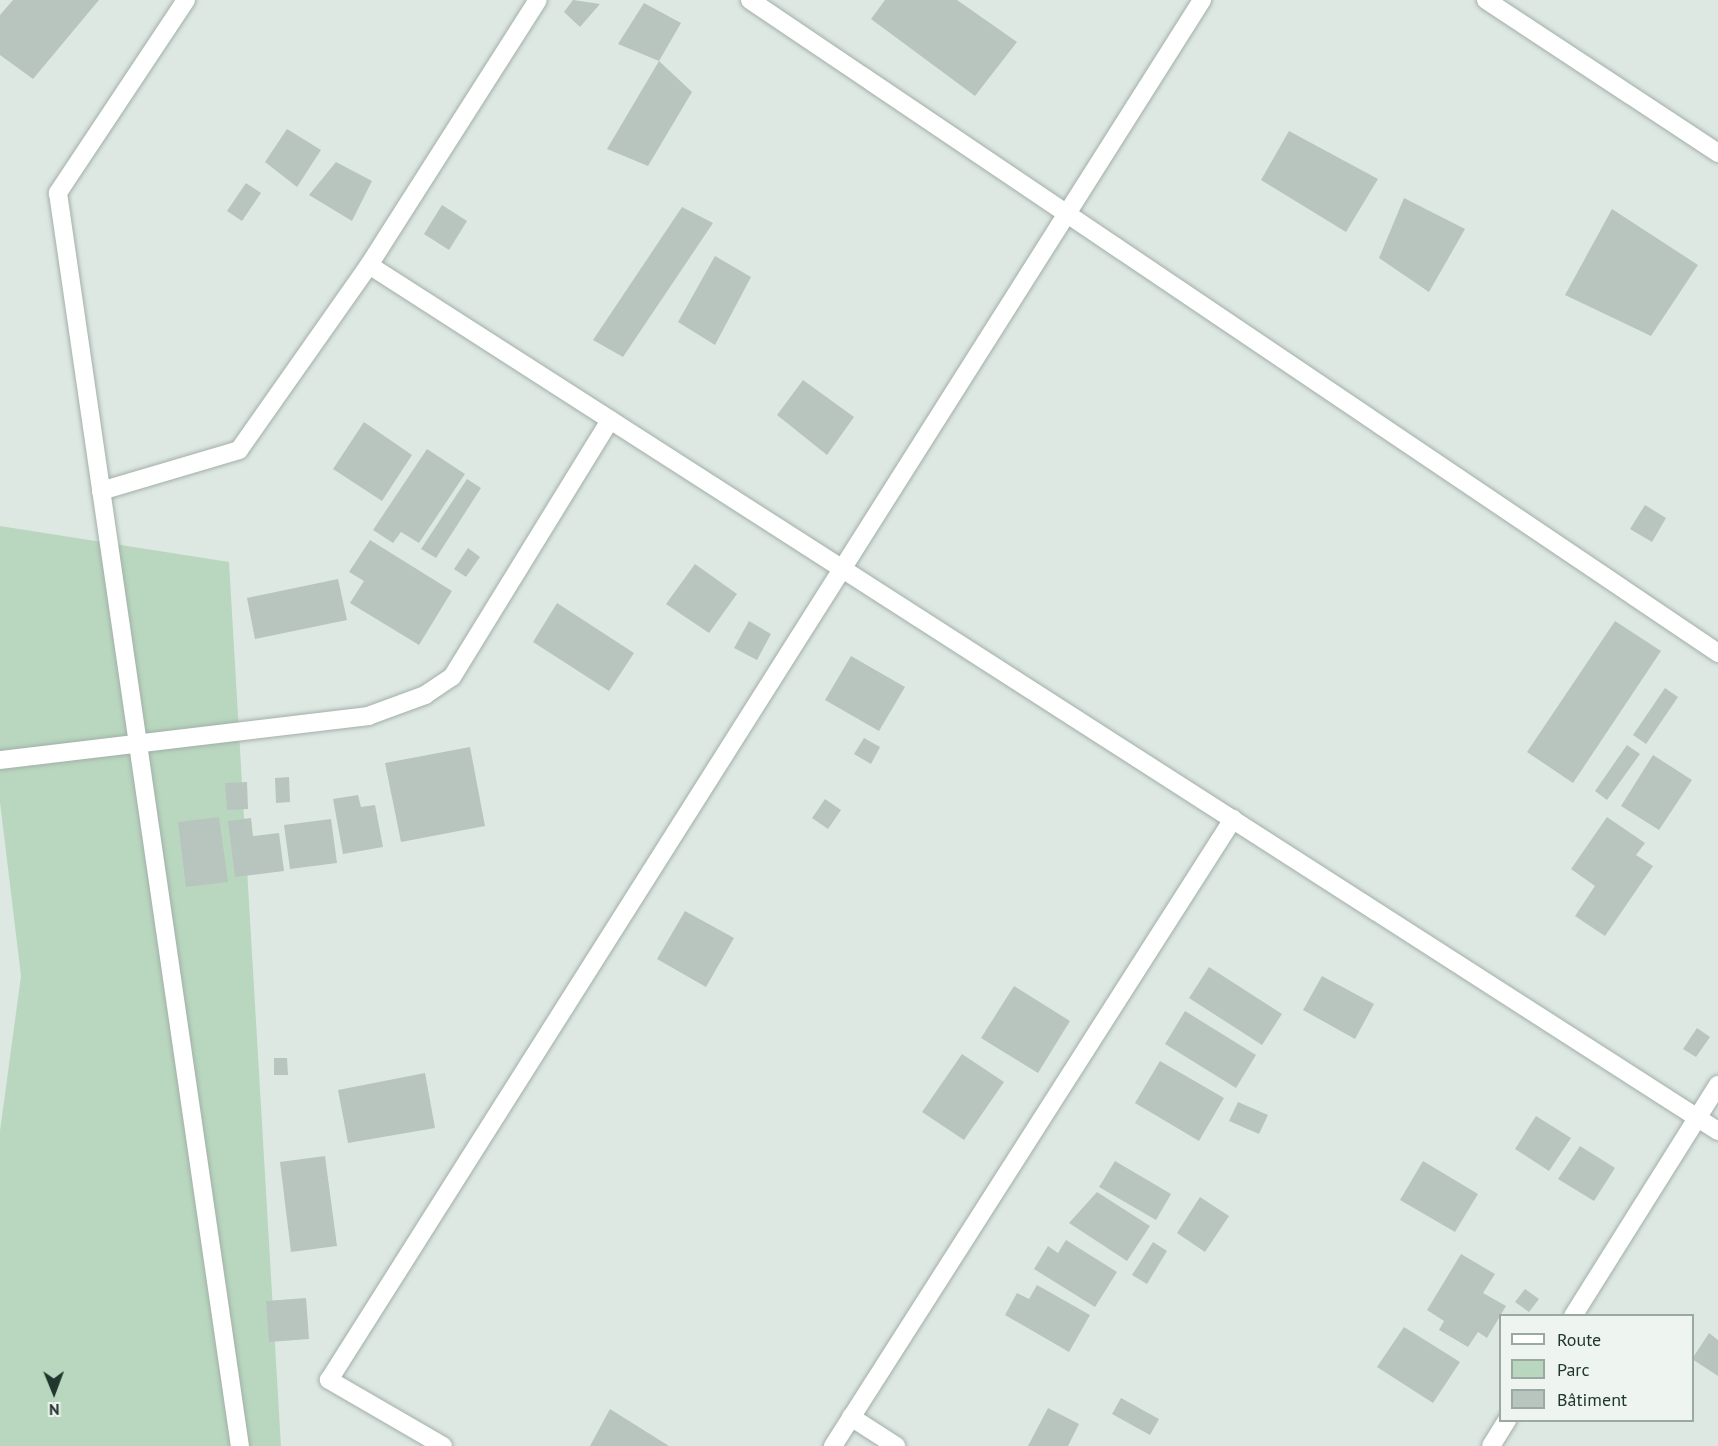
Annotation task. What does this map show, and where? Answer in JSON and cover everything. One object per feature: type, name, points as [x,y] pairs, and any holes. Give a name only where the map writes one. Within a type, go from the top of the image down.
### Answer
[{"type":"street","points":[[186,0],[58,193],[240,1446]]},
{"type":"street","points":[[101,491],[239,450],[369,265],[538,0]]},
{"type":"street","points":[[750,0],[1718,653]]},
{"type":"street","points":[[443,1446],[329,1380],[1202,0]]},
{"type":"street","points":[[1486,0],[1718,153]]},
{"type":"street","points":[[369,265],[1718,1131]]},
{"type":"street","points":[[0,760],[138,740],[368,716],[425,695],[452,677],[610,420]]},
{"type":"street","points":[[833,1446],[1233,819]]},
{"type":"street","points":[[1574,1314],[1718,1085]]},
{"type":"street","points":[[851,1417],[896,1446]]},
{"type":"street","points":[[1491,1446],[1506,1422]]},
{"type":"green space","points":[[0,526],[229,562],[281,1446],[0,1446],[0,1131],[21,976],[0,802]]},
{"type":"building","points":[[13,0],[99,0],[33,79],[0,55],[0,15]]},
{"type":"building","points":[[573,0],[600,4],[580,27],[564,12]]},
{"type":"building","points":[[885,0],[957,0],[1017,42],[975,96],[871,19]]},
{"type":"building","points":[[644,3],[681,23],[659,61],[618,44]]},
{"type":"building","points":[[659,61],[692,92],[648,166],[607,149]]},
{"type":"building","points":[[287,129],[321,150],[297,187],[265,162]]},
{"type":"building","points":[[1289,131],[1378,179],[1346,232],[1261,180]]},
{"type":"building","points":[[336,162],[372,181],[352,221],[309,195]]},
{"type":"building","points":[[246,183],[261,193],[242,221],[227,211]]},
{"type":"building","points":[[1404,198],[1465,229],[1429,292],[1379,258]]},
{"type":"building","points":[[442,205],[467,221],[449,250],[424,234]]},
{"type":"building","points":[[682,207],[713,223],[623,357],[593,340]]},
{"type":"building","points":[[1612,209],[1698,265],[1651,336],[1565,295]]},
{"type":"building","points":[[715,256],[751,277],[715,345],[678,322]]},
{"type":"building","points":[[803,380],[854,417],[827,455],[777,415]]},
{"type":"building","points":[[364,422],[412,455],[382,501],[333,469]]},
{"type":"building","points":[[427,449],[465,474],[419,543],[401,532],[393,543],[373,530]]},
{"type":"building","points":[[467,479],[481,488],[436,558],[421,549]]},
{"type":"building","points":[[1645,505],[1666,518],[1652,542],[1630,529]]},
{"type":"building","points":[[370,540],[452,591],[419,645],[350,603],[364,581],[349,572]]},
{"type":"building","points":[[468,548],[480,557],[466,577],[454,569]]},
{"type":"building","points":[[695,564],[737,594],[709,633],[666,604]]},
{"type":"building","points":[[338,579],[347,620],[255,639],[247,598]]},
{"type":"building","points":[[557,603],[634,653],[609,691],[533,642]]},
{"type":"building","points":[[749,621],[771,634],[757,660],[734,648]]},
{"type":"building","points":[[1615,621],[1661,651],[1573,783],[1527,752]]},
{"type":"building","points":[[851,656],[905,687],[879,731],[825,700]]},
{"type":"building","points":[[1665,688],[1678,697],[1646,744],[1633,735]]},
{"type":"building","points":[[864,738],[880,747],[871,764],[854,754]]},
{"type":"building","points":[[1627,745],[1640,754],[1607,800],[1595,791]]},
{"type":"building","points":[[470,747],[485,826],[401,842],[385,763]]},
{"type":"building","points":[[1653,755],[1692,780],[1659,830],[1621,806]]},
{"type":"building","points":[[289,777],[290,802],[276,803],[275,778]]},
{"type":"building","points":[[247,782],[248,809],[227,810],[225,783]]},
{"type":"building","points":[[358,795],[361,807],[375,805],[383,847],[343,854],[333,799]]},
{"type":"building","points":[[825,799],[841,810],[828,829],[812,818]]},
{"type":"building","points":[[219,817],[228,882],[186,887],[178,822]]},
{"type":"building","points":[[1607,817],[1645,843],[1636,855],[1653,866],[1605,936],[1575,916],[1595,886],[1571,869]]},
{"type":"building","points":[[251,818],[253,836],[279,833],[284,871],[235,877],[228,821]]},
{"type":"building","points":[[331,819],[337,863],[290,869],[284,825]]},
{"type":"building","points":[[685,911],[734,938],[706,987],[657,959]]},
{"type":"building","points":[[1209,967],[1282,1014],[1262,1045],[1189,998]]},
{"type":"building","points":[[1322,976],[1374,1004],[1355,1039],[1303,1010]]},
{"type":"building","points":[[1014,986],[1070,1021],[1038,1073],[981,1038]]},
{"type":"building","points":[[1185,1011],[1256,1055],[1236,1088],[1165,1044]]},
{"type":"building","points":[[1697,1028],[1710,1037],[1696,1057],[1683,1049]]},
{"type":"building","points":[[962,1054],[1004,1082],[964,1140],[922,1112]]},
{"type":"building","points":[[274,1058],[287,1058],[288,1075],[274,1075]]},
{"type":"building","points":[[1160,1061],[1224,1098],[1199,1141],[1135,1103]]},
{"type":"building","points":[[425,1073],[435,1128],[348,1143],[338,1090]]},
{"type":"building","points":[[1238,1102],[1268,1115],[1259,1134],[1229,1121]]},
{"type":"building","points":[[1536,1116],[1571,1138],[1549,1171],[1515,1149]]},
{"type":"building","points":[[1580,1146],[1615,1168],[1594,1201],[1558,1179]]},
{"type":"building","points":[[325,1156],[337,1246],[291,1252],[280,1162]]},
{"type":"building","points":[[1115,1161],[1171,1194],[1156,1220],[1099,1187]]},
{"type":"building","points":[[1423,1161],[1478,1194],[1455,1232],[1400,1200]]},
{"type":"building","points":[[1097,1192],[1150,1226],[1127,1261],[1069,1223]]},
{"type":"building","points":[[1200,1197],[1229,1216],[1205,1252],[1177,1233]]},
{"type":"building","points":[[1066,1240],[1117,1272],[1095,1307],[1034,1269],[1048,1246],[1058,1253]]},
{"type":"building","points":[[1153,1242],[1167,1251],[1147,1284],[1132,1275]]},
{"type":"building","points":[[1461,1254],[1495,1274],[1483,1293],[1506,1306],[1499,1314],[1487,1338],[1478,1332],[1468,1347],[1439,1330],[1444,1321],[1427,1310]]},
{"type":"building","points":[[1037,1285],[1090,1315],[1069,1352],[1005,1315],[1017,1293],[1029,1299]]},
{"type":"building","points":[[1525,1289],[1539,1299],[1529,1312],[1515,1302]]},
{"type":"building","points":[[306,1298],[309,1339],[269,1342],[266,1301]]},
{"type":"building","points":[[1404,1327],[1460,1362],[1433,1403],[1377,1367]]},
{"type":"building","points":[[1709,1333],[1718,1340],[1718,1376],[1694,1360],[1694,1356]]},
{"type":"building","points":[[1121,1398],[1159,1419],[1150,1435],[1112,1414]]},
{"type":"building","points":[[1048,1408],[1079,1424],[1068,1446],[1028,1446]]},
{"type":"building","points":[[610,1409],[669,1446],[590,1446]]}]
